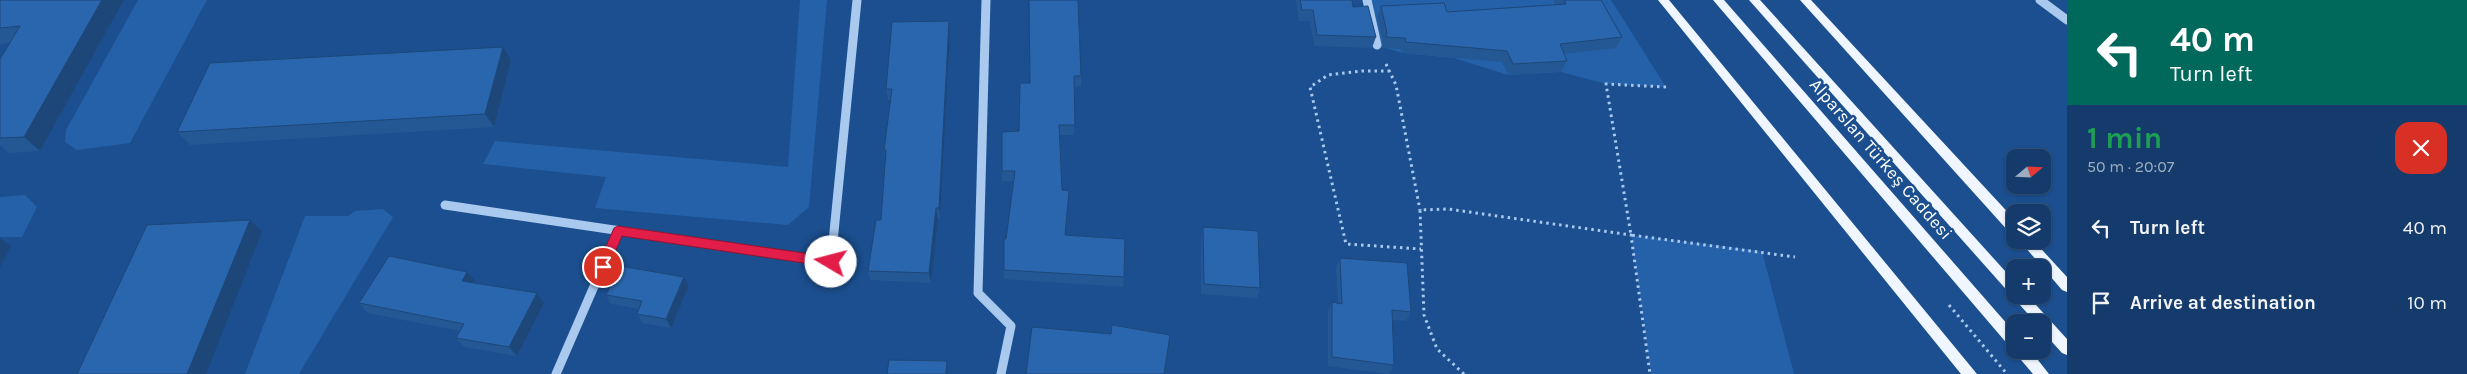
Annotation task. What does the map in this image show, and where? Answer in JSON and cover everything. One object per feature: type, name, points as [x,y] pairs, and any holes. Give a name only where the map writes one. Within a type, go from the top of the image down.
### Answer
[{"type":"main road","points":[[1663,0],[1970,374]]},
{"type":"main road","name":"Alparslan Türkeş Caddesi","points":[[1718,0],[2006,332]]},
{"type":"main road","name":"Alparslan Türkeş Caddesi","points":[[1754,0],[2006,281]]},
{"type":"main road","points":[[1805,0],[2006,220]]},
{"type":"main road","points":[[2033,249],[2067,286]]},
{"type":"main road","points":[[2027,304],[2067,349]]},
{"type":"main road","points":[[2030,359],[2042,374]]},
{"type":"street","points":[[445,206],[831,262],[857,0]]},
{"type":"street","points":[[986,0],[978,293],[1011,326],[1001,374]]},
{"type":"street","points":[[1366,0],[1378,45]]},
{"type":"street","points":[[2040,0],[2067,20]]},
{"type":"street","points":[[556,374],[618,231]]},
{"type":"path","points":[[1378,45],[1396,85],[1420,197],[1424,315],[1437,349],[1464,374]]},
{"type":"path","points":[[1390,71],[1362,71],[1328,75],[1310,86],[1346,244],[1421,249]]},
{"type":"path","points":[[1650,374],[1631,235],[1606,84],[1666,87]]},
{"type":"path","points":[[1420,210],[1448,209],[1631,235],[1762,251],[1796,258]]},
{"type":"shaded area","points":[[138,0],[207,0],[130,143],[77,150],[65,142],[66,130]]},
{"type":"shaded area","points":[[800,0],[827,0],[809,207],[788,225],[595,208],[606,177],[483,164],[495,141],[788,167]]},
{"type":"shaded area","points":[[1367,0],[1611,0],[1666,87],[1606,84],[1561,72],[1508,75],[1454,58],[1402,53],[1377,45]]},
{"type":"shaded area","points":[[25,195],[37,207],[22,237],[0,237],[0,197]]},
{"type":"shaded area","points":[[383,209],[393,217],[299,374],[245,374],[305,216],[348,216],[355,211]]},
{"type":"shaded area","points":[[1631,235],[1762,251],[1794,374],[1651,374]]},
{"type":"building","points":[[0,0],[102,0],[24,137],[0,138],[0,59],[20,26],[0,28]]},
{"type":"building","points":[[1029,0],[1078,0],[1081,76],[1074,76],[1075,125],[1059,125],[1062,190],[1069,191],[1065,235],[1125,239],[1124,277],[1004,270],[1004,239],[1006,239],[1015,171],[1002,171],[1002,132],[1019,131],[1020,83],[1030,83]]},
{"type":"building","points":[[1300,0],[1352,0],[1353,7],[1368,6],[1376,37],[1317,35],[1313,10],[1302,10]]},
{"type":"building","points":[[1564,0],[1601,0],[1622,37],[1560,44],[1567,61],[1513,64],[1507,51],[1406,42],[1405,38],[1386,37],[1387,33],[1381,6],[1444,3],[1447,12],[1566,4]]},
{"type":"building","points":[[949,21],[939,208],[936,208],[929,273],[868,271],[876,220],[881,220],[886,150],[884,150],[892,89],[886,89],[892,22]]},
{"type":"building","points":[[503,47],[485,114],[177,132],[210,63]]},
{"type":"building","points":[[250,220],[187,374],[77,374],[147,225]]},
{"type":"building","points":[[1203,227],[1258,231],[1260,288],[1204,284]]},
{"type":"building","points":[[389,256],[467,272],[462,281],[537,293],[509,347],[456,338],[464,324],[359,303]]},
{"type":"building","points":[[1340,258],[1407,263],[1411,312],[1392,310],[1394,365],[1332,357],[1332,302],[1342,304]]},
{"type":"building","points":[[620,266],[684,277],[666,319],[637,314],[642,301],[606,295]]},
{"type":"building","points":[[1112,325],[1170,335],[1164,374],[1026,374],[1032,327],[1111,334]]},
{"type":"building","points":[[889,360],[947,361],[946,374],[887,374]]},
{"type":"route","points":[[603,267],[618,231],[831,262]]}]
